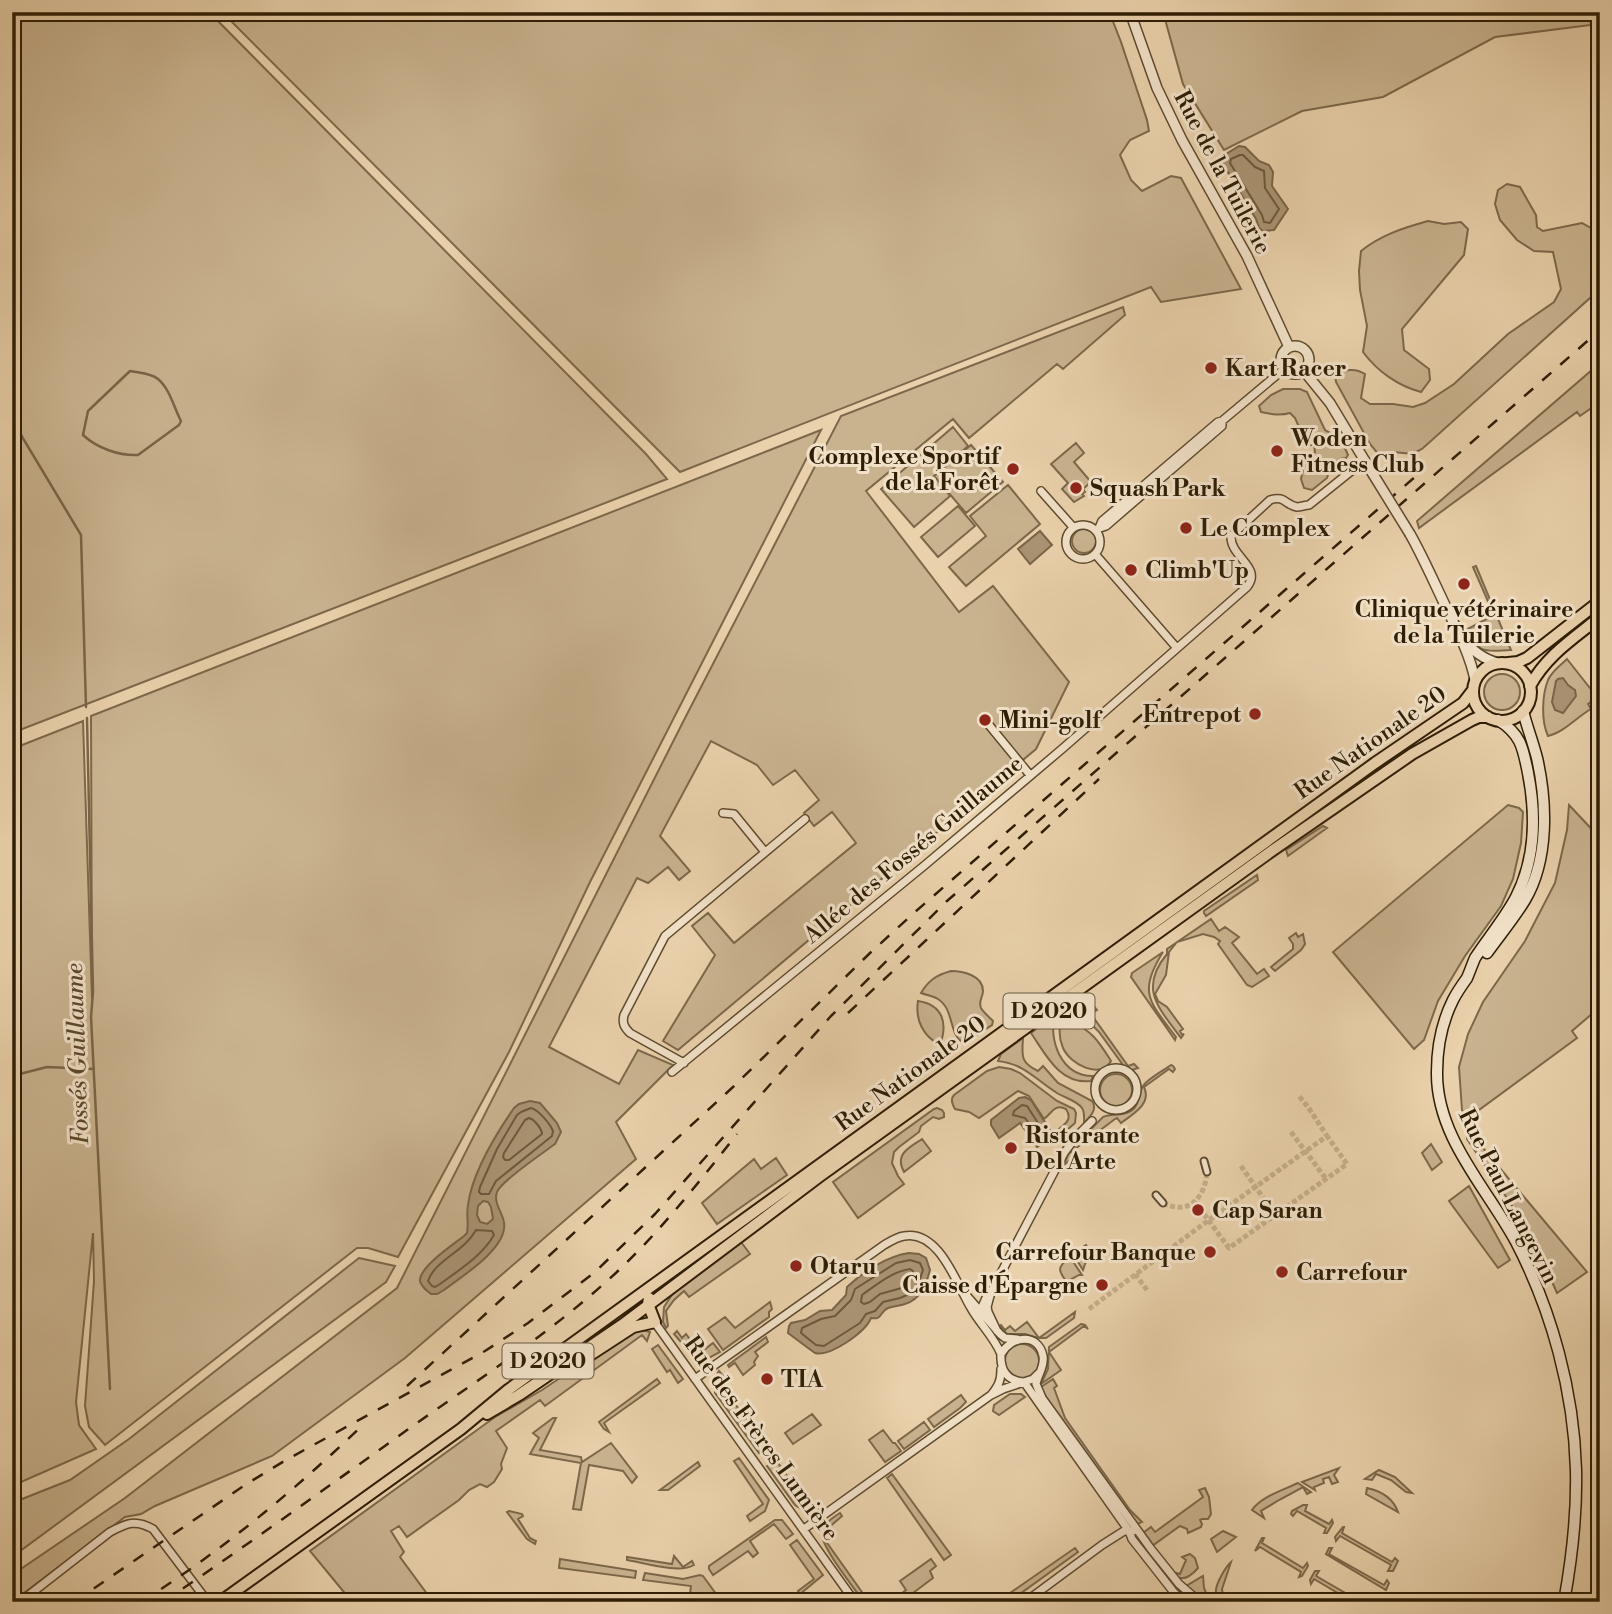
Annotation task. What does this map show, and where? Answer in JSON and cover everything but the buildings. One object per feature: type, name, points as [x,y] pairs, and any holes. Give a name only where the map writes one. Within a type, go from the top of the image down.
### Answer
[{"type":"main road","points":[[1503,663],[1522,671],[1530,686],[1530,699],[1524,711],[1507,720],[1493,718],[1477,705],[1474,685],[1481,672],[1489,666],[1503,663],[1518,662],[1527,658],[1600,601]]},
{"type":"main road","points":[[1530,686],[1553,654],[1600,617]]},
{"type":"main road","name":"Rue Nationale 20","points":[[461,1429],[508,1390],[778,1193],[1375,763],[1463,703],[1474,685]]},
{"type":"main road","name":"Rue Paul Langevin","points":[[1524,711],[1541,777],[1544,822],[1541,856],[1536,875],[1520,907],[1452,1001],[1443,1026],[1436,1074],[1440,1103],[1448,1128],[1456,1146],[1515,1240],[1531,1272],[1560,1359],[1569,1403],[1576,1470],[1572,1560],[1564,1602]]},
{"type":"main road","name":"Rue Nationale 20","points":[[461,1429],[519,1395],[621,1325],[820,1176],[1255,862],[1412,754],[1472,720],[1479,717],[1493,718]]},
{"type":"main road","name":"Rue Paul Langevin","points":[[1467,977],[1474,961],[1516,897],[1525,874],[1533,836],[1533,813],[1526,764],[1516,734],[1493,718]]},
{"type":"main road","points":[[1526,764],[1536,757]]},
{"type":"main road","name":"D 2020","points":[[646,1306],[649,1296],[763,1210],[778,1193]]},
{"type":"main road","points":[[646,1306],[655,1322]]},
{"type":"main road","name":"Rue Nationale 20","points":[[519,1395],[543,1387],[633,1327],[655,1322]]},
{"type":"main road","name":"D 2020","points":[[220,1602],[461,1429]]},
{"type":"street","name":"Rue de la Tuilerie","points":[[1130,12],[1157,88],[1247,256],[1289,348],[1297,346],[1307,352],[1309,360],[1304,371],[1331,403],[1423,557],[1471,665],[1474,685]]},
{"type":"street","points":[[1289,348],[1283,353],[1281,361],[1284,369],[1291,374],[1304,371]]},
{"type":"street","points":[[1098,529],[1101,540],[1095,554],[1083,559],[1068,551],[1066,541],[1073,527],[1085,524],[1098,529],[1106,526],[1284,369]]},
{"type":"street","name":"Allée des Fossés Guillaume","points":[[672,1072],[925,865],[1250,583],[1251,570],[1231,544],[1233,533],[1274,499],[1283,499],[1298,507],[1309,505],[1366,463]]},
{"type":"street","points":[[1041,491],[1073,527]]},
{"type":"street","points":[[1095,554],[1176,648]]},
{"type":"street","name":"Rue de la Tuilerie","points":[[1454,624],[1475,652],[1503,663]]},
{"type":"street","points":[[989,724],[1030,775]]},
{"type":"street","points":[[723,813],[734,814],[765,852]]},
{"type":"street","points":[[684,1063],[630,1033],[625,1028],[624,1015],[665,936],[805,819]]},
{"type":"street","points":[[1110,1069],[1124,1069],[1136,1083],[1137,1090],[1133,1101],[1118,1111],[1099,1102],[1095,1093],[1099,1076],[1110,1069]]},
{"type":"street","points":[[979,1314],[1064,1153],[1092,1121]]},
{"type":"street","points":[[1204,1161],[1208,1172]]},
{"type":"street","points":[[1156,1195],[1163,1203]]},
{"type":"street","points":[[695,1379],[895,1239],[920,1237],[934,1245],[971,1308],[1005,1338],[1022,1339],[1035,1343],[1040,1348],[1044,1360],[1036,1384],[1042,1398],[1133,1531],[1132,1539],[1183,1602]]},
{"type":"street","points":[[991,1292],[987,1307],[998,1331]]},
{"type":"street","points":[[637,1296],[646,1306]]},
{"type":"street","points":[[979,1314],[997,1346],[1005,1374],[1011,1379],[1024,1382],[1133,1531],[1179,1584],[1200,1602]]},
{"type":"street","name":"Rue des Frères Lumière","points":[[655,1322],[855,1602]]},
{"type":"street","points":[[991,1395],[1001,1378],[1000,1358],[1009,1343],[1022,1339]]},
{"type":"street","points":[[804,1529],[991,1395],[1033,1379],[1040,1372]]},
{"type":"street","points":[[20,1602],[110,1532],[132,1523],[153,1529],[208,1602]]},
{"type":"street","points":[[1025,1602],[1102,1545],[1124,1531],[1133,1531]]},
{"type":"shaded area","points":[[12,12],[209,12],[646,454],[667,479],[12,733]]},
{"type":"shaded area","points":[[222,12],[1063,12],[1065,16],[1078,20],[1104,16],[1112,19],[1121,42],[1149,131],[1130,140],[1120,155],[1131,180],[1142,191],[1171,176],[1181,178],[1241,289],[1161,302],[1151,287],[680,472]]},
{"type":"shaded area","points":[[1163,12],[1589,12],[1591,25],[1495,37],[1383,97],[1302,111],[1224,150],[1183,84]]},
{"type":"shaded area","points":[[1507,184],[1520,187],[1536,215],[1537,227],[1543,231],[1582,223],[1600,233],[1600,289],[1422,449],[1412,454],[1394,452],[1379,455],[1370,444],[1336,382],[1335,375],[1350,370],[1365,374],[1361,398],[1370,404],[1413,407],[1425,403],[1454,384],[1508,334],[1554,302],[1561,289],[1553,252],[1534,251],[1517,240],[1500,220],[1495,204],[1498,190]]},
{"type":"shaded area","points":[[1428,221],[1444,224],[1461,222],[1468,229],[1464,255],[1402,329],[1404,350],[1429,369],[1430,380],[1421,392],[1389,377],[1363,352],[1367,326],[1359,271],[1361,251],[1369,245],[1410,226]]},
{"type":"shaded area","points":[[1123,307],[1125,315],[1063,369],[1057,364],[969,438],[953,419],[866,491],[959,612],[993,586],[1069,682],[1036,749],[678,1050],[663,1041],[715,955],[692,926],[708,913],[734,943],[856,843],[832,812],[814,826],[804,813],[819,800],[795,770],[773,785],[757,765],[711,741],[660,836],[690,871],[679,880],[668,867],[648,883],[637,878],[549,1047],[619,1084],[638,1050],[673,1065],[616,1122],[636,1159],[405,1358],[272,1456],[141,1514],[125,1517],[12,1602],[12,1575],[125,1498],[397,1288],[841,416]]},
{"type":"shaded area","points":[[1600,363],[1600,402],[1580,416],[1577,412],[1419,528],[1417,521]]},
{"type":"shaded area","points":[[1283,389],[1300,389],[1307,392],[1325,430],[1341,439],[1348,455],[1331,465],[1327,478],[1312,490],[1304,488],[1301,479],[1306,457],[1315,452],[1314,445],[1308,445],[1305,428],[1299,427],[1290,413],[1279,415],[1261,412],[1259,406]]},
{"type":"shaded area","points":[[953,427],[968,446],[933,477],[971,445],[1003,482],[966,513],[935,477],[950,496],[914,527],[881,489]]},
{"type":"shaded area","points":[[821,430],[590,882],[509,1052],[398,1257],[368,1248],[357,1248],[105,1445],[89,1427],[85,1406],[94,1281],[93,1233],[76,1402],[79,1425],[96,1449],[12,1486],[12,749],[83,721],[92,999],[91,716]]},
{"type":"shaded area","points":[[1076,443],[1084,453],[1074,462],[1091,482],[1083,489],[1084,496],[1074,502],[1062,489],[1068,483],[1051,464]]},
{"type":"shaded area","points":[[1008,485],[1040,524],[966,586],[949,567],[986,536],[970,516]]},
{"type":"shaded area","points":[[958,506],[975,526],[938,557],[921,537]]},
{"type":"shaded area","points":[[1084,529],[1093,532],[1096,541],[1093,550],[1084,553],[1075,550],[1072,541],[1075,532]]},
{"type":"shaded area","points":[[1476,566],[1511,650],[1479,648],[1466,630],[1494,615],[1473,567]]},
{"type":"shaded area","points":[[1567,659],[1597,697],[1588,704],[1591,709],[1565,728],[1548,736],[1543,716],[1546,686],[1552,674]]},
{"type":"shaded area","points":[[1502,674],[1515,679],[1520,692],[1515,705],[1502,710],[1489,705],[1484,692],[1489,679]]},
{"type":"shaded area","points":[[1508,805],[1523,812],[1521,843],[1513,879],[1501,906],[1465,956],[1438,1001],[1424,1040],[1414,1049],[1333,952]]},
{"type":"shaded area","points":[[1569,805],[1600,838],[1600,1007],[1572,1031],[1577,1038],[1468,1118],[1462,1110],[1459,1067],[1468,1034],[1483,1002],[1525,941],[1555,883],[1567,830]]},
{"type":"shaded area","points":[[1323,826],[1327,828],[1288,856],[1286,850]]},
{"type":"shaded area","points":[[1257,875],[1258,880],[1206,916],[1204,911]]},
{"type":"shaded area","points":[[1211,919],[1219,931],[1225,927],[1239,937],[1232,943],[1257,974],[1264,969],[1269,976],[1252,987],[1247,985],[1218,944],[1220,941],[1214,937],[1203,934],[1177,942]]},
{"type":"shaded area","points":[[1296,933],[1298,937],[1303,934],[1305,944],[1275,971],[1271,967],[1293,949],[1289,938]]},
{"type":"shaded area","points":[[1177,942],[1169,952],[1166,975],[1155,994],[1183,1029],[1180,1031],[1184,1034],[1181,1038],[1159,1007],[1153,988],[1158,966],[1167,954],[1167,949]]},
{"type":"shaded area","points":[[1163,952],[1150,978],[1150,997],[1159,1015],[1176,1037],[1175,1040],[1131,977],[1132,973]]},
{"type":"shaded area","points":[[951,971],[966,973],[980,981],[983,991],[981,1008],[993,1021],[992,1025],[964,1043],[956,1034],[943,1004],[936,998],[921,993],[933,979]]},
{"type":"shaded area","points":[[918,1001],[933,1006],[941,1016],[943,1029],[940,1045],[929,1037],[922,1027],[918,1015]]},
{"type":"shaded area","points":[[1092,1004],[1097,1010],[1091,1014],[1128,1066],[1134,1064],[1138,1068],[1132,1070],[1123,1065],[1093,1026],[1088,1015]]},
{"type":"shaded area","points":[[1075,1005],[1078,1007],[1080,1026],[1096,1039],[1111,1061],[1106,1067],[1086,1068],[1072,1059],[1063,1048],[1061,1022],[1067,1011]]},
{"type":"shaded area","points":[[1055,1014],[1053,1035],[1059,1055],[1073,1070],[1093,1076],[1091,1081],[1080,1081],[1062,1073],[1048,1059],[1031,1033]]},
{"type":"shaded area","points":[[1023,1038],[1023,1054],[1028,1065],[1038,1071],[1043,1066],[1058,1083],[1092,1101],[1094,1110],[1084,1123],[1080,1105],[1016,1065],[998,1061],[1001,1054]]},
{"type":"shaded area","points":[[1173,1066],[1173,1072],[1169,1069],[1144,1087],[1145,1099],[1136,1112],[1121,1123],[1115,1119],[1071,1152],[1103,1117],[1131,1111],[1145,1083]]},
{"type":"shaded area","points":[[999,1067],[1020,1073],[1057,1101],[1074,1109],[1075,1123],[1067,1130],[1060,1128],[1068,1120],[1066,1109],[1056,1108],[1044,1119],[1029,1096],[1018,1091],[979,1118],[969,1112],[955,1109],[952,1102],[954,1095],[987,1071]]},
{"type":"shaded area","points":[[1116,1074],[1127,1079],[1132,1090],[1127,1101],[1116,1106],[1105,1101],[1100,1090],[1105,1079]]},
{"type":"shaded area","points":[[937,1108],[942,1110],[944,1117],[933,1117],[894,1152],[892,1163],[904,1184],[858,1218],[833,1182]]},
{"type":"shaded area","points":[[1468,1130],[1587,1272],[1557,1293],[1536,1246],[1467,1139]]},
{"type":"shaded area","points":[[922,1139],[931,1151],[904,1172],[901,1161],[904,1152]]},
{"type":"shaded area","points":[[1431,1144],[1442,1162],[1432,1170],[1422,1153]]},
{"type":"shaded area","points":[[1069,1152],[1074,1157],[1064,1165]]},
{"type":"shaded area","points":[[776,1158],[787,1175],[717,1224],[702,1203],[754,1159],[761,1169]]},
{"type":"shaded area","points":[[1469,1186],[1510,1260],[1498,1268],[1449,1201]]},
{"type":"shaded area","points":[[741,1242],[750,1254],[689,1297],[684,1291],[666,1311],[666,1328],[663,1322],[664,1307],[673,1293]]},
{"type":"shaded area","points":[[1086,1245],[1091,1253],[1083,1270],[1073,1254]]},
{"type":"shaded area","points":[[1070,1257],[1082,1275],[1070,1280],[1069,1285],[1060,1267]]},
{"type":"shaded area","points":[[359,1258],[395,1266],[386,1282],[12,1557],[12,1503],[70,1480],[129,1439]]},
{"type":"shaded area","points":[[770,1302],[772,1309],[769,1317],[723,1350],[708,1329],[725,1317],[735,1328]]},
{"type":"shaded area","points":[[1075,1312],[1074,1318],[1046,1338],[1039,1338]]},
{"type":"shaded area","points":[[1027,1322],[1039,1338],[1025,1334],[1007,1334],[999,1326],[1005,1330],[1010,1326],[1015,1331]]},
{"type":"shaded area","points":[[1081,1324],[1085,1325],[1088,1329],[1084,1326],[1049,1352],[1061,1370],[1041,1384],[1048,1369],[1049,1347]]},
{"type":"shaded area","points":[[642,1330],[650,1332],[647,1341],[642,1335],[545,1406],[540,1400],[496,1431],[507,1448],[501,1464],[502,1469],[494,1482],[487,1487],[480,1484],[469,1490],[407,1537],[399,1526],[391,1531],[404,1552],[400,1557],[433,1602],[346,1602],[348,1597],[310,1551],[495,1417],[542,1390],[626,1334]]},
{"type":"shaded area","points":[[677,1331],[682,1338],[686,1334],[700,1353],[713,1343],[720,1352],[707,1359],[694,1357],[674,1334]]},
{"type":"shaded area","points":[[766,1337],[768,1342],[755,1352],[758,1356],[755,1365],[743,1375],[735,1363],[729,1367],[728,1365]]},
{"type":"shaded area","points":[[1022,1344],[1034,1349],[1039,1361],[1034,1373],[1022,1378],[1010,1373],[1005,1361],[1010,1349]]},
{"type":"shaded area","points":[[658,1345],[683,1379],[678,1383],[652,1349]]},
{"type":"shaded area","points":[[719,1371],[724,1377],[718,1381],[767,1447],[759,1453],[715,1393],[715,1378]]},
{"type":"shaded area","points":[[657,1379],[660,1383],[604,1423],[609,1432],[604,1429],[599,1422]]},
{"type":"shaded area","points":[[1053,1379],[1065,1418],[1130,1510],[1142,1522],[1137,1524],[1046,1397],[1041,1387]]},
{"type":"shaded area","points":[[1010,1394],[1021,1394],[1025,1397],[999,1415],[993,1411],[994,1405]]},
{"type":"shaded area","points":[[961,1395],[966,1402],[934,1427],[928,1419]]},
{"type":"shaded area","points":[[812,1414],[821,1425],[793,1444],[785,1433]]},
{"type":"shaded area","points":[[556,1418],[540,1450],[581,1457],[582,1462],[611,1443],[637,1477],[632,1483],[623,1471],[589,1465],[581,1510],[573,1509],[581,1463],[530,1454],[539,1438],[533,1433]]},
{"type":"shaded area","points":[[924,1422],[930,1430],[904,1449],[898,1441]]},
{"type":"shaded area","points":[[883,1430],[901,1451],[885,1462],[869,1440]]},
{"type":"shaded area","points":[[739,1458],[769,1500],[765,1511],[750,1521],[747,1516],[763,1504],[734,1461]]},
{"type":"shaded area","points":[[776,1460],[810,1507],[816,1504],[820,1509],[807,1510],[795,1505],[767,1466]]},
{"type":"shaded area","points":[[698,1462],[700,1466],[668,1490],[660,1490]]},
{"type":"shaded area","points":[[1339,1468],[1334,1475],[1338,1482],[1332,1484],[1329,1477],[1323,1479],[1324,1483],[1314,1487],[1315,1490],[1302,1482]]},
{"type":"shaded area","points":[[1379,1470],[1395,1477],[1412,1493],[1376,1474],[1372,1480],[1365,1479]]},
{"type":"shaded area","points":[[892,1474],[951,1555],[944,1560],[887,1478]]},
{"type":"shaded area","points":[[1298,1483],[1311,1492],[1307,1494],[1303,1487],[1279,1500],[1261,1511],[1264,1518],[1252,1510],[1267,1498]]},
{"type":"shaded area","points":[[1205,1488],[1211,1514],[1208,1519],[1200,1520],[1201,1527],[1188,1533],[1187,1529],[1180,1526],[1152,1546],[1143,1533],[1151,1527],[1155,1532],[1203,1497],[1199,1490]]},
{"type":"shaded area","points":[[1367,1488],[1386,1496],[1398,1512],[1366,1494]]},
{"type":"shaded area","points":[[1307,1505],[1305,1511],[1329,1524],[1332,1520],[1327,1533],[1324,1533],[1326,1528],[1297,1511],[1293,1516],[1291,1514]]},
{"type":"shaded area","points":[[507,1512],[522,1514],[518,1519],[530,1538],[536,1541],[535,1544],[527,1539]]},
{"type":"shaded area","points":[[840,1513],[842,1516],[827,1529],[825,1540],[869,1602],[864,1602],[832,1558],[823,1540],[824,1527]]},
{"type":"shaded area","points":[[775,1520],[782,1520],[793,1534],[786,1539],[774,1524],[750,1541],[758,1553],[753,1557],[748,1551],[713,1575],[709,1566]]},
{"type":"shaded area","points":[[1343,1527],[1342,1533],[1392,1562],[1395,1558],[1398,1561],[1393,1571],[1388,1571],[1391,1565],[1340,1536],[1336,1541],[1335,1537]]},
{"type":"shaded area","points":[[1223,1531],[1236,1537],[1217,1552],[1211,1539]]},
{"type":"shaded area","points":[[1262,1538],[1262,1543],[1303,1568],[1307,1563],[1302,1576],[1299,1577],[1301,1572],[1260,1547],[1255,1551]]},
{"type":"shaded area","points":[[797,1540],[823,1575],[800,1594],[798,1591],[814,1579],[790,1545]]},
{"type":"shaded area","points":[[1075,1548],[1078,1552],[1013,1599],[1010,1593]]},
{"type":"shaded area","points":[[1329,1548],[1332,1548],[1329,1554],[1384,1585],[1387,1580],[1389,1583],[1386,1590],[1326,1554]]},
{"type":"shaded area","points":[[1190,1554],[1195,1558],[1198,1568],[1185,1578],[1178,1578],[1176,1573],[1180,1574],[1186,1560],[1182,1557]]},
{"type":"shaded area","points":[[674,1556],[683,1567],[692,1561],[694,1565],[688,1567],[671,1568],[627,1560],[627,1557],[672,1564]]},
{"type":"shaded area","points":[[560,1559],[636,1571],[635,1578],[559,1568]]},
{"type":"shaded area","points":[[931,1559],[936,1566],[930,1571],[933,1578],[901,1602],[890,1602],[906,1590],[900,1581]]},
{"type":"shaded area","points":[[1231,1562],[1222,1589],[1224,1602],[1221,1602],[1216,1595],[1216,1587]]},
{"type":"shaded area","points":[[1315,1571],[1319,1571],[1316,1576],[1361,1602],[1353,1602],[1314,1579],[1311,1584],[1310,1580]]},
{"type":"shaded area","points":[[645,1573],[683,1579],[703,1576],[722,1602],[704,1602],[700,1596],[690,1594],[691,1586],[643,1580]]},
{"type":"shaded area","points":[[1203,1576],[1204,1588],[1210,1602],[1203,1602],[1186,1586]]},
{"type":"water","points":[[1239,146],[1245,147],[1259,161],[1269,165],[1273,172],[1272,186],[1288,209],[1274,230],[1263,231],[1259,228],[1223,164],[1223,156]]},
{"type":"water","points":[[1040,531],[1052,545],[1030,564],[1018,549]]},
{"type":"water","points":[[1563,678],[1575,690],[1576,696],[1563,713],[1555,710],[1552,702],[1556,681]]},
{"type":"water","points":[[1019,1098],[1031,1100],[1053,1135],[1037,1147],[1020,1123],[999,1138],[991,1125],[991,1120]]},
{"type":"water","points":[[530,1101],[540,1103],[561,1132],[555,1144],[514,1174],[497,1192],[496,1200],[504,1223],[503,1233],[491,1252],[444,1290],[431,1294],[421,1283],[421,1275],[438,1256],[467,1233],[467,1208],[474,1180],[493,1142],[519,1104]],"holes":[[[483,1201],[488,1202],[493,1219],[487,1224],[480,1222],[477,1215],[478,1206]]]},
{"type":"water","points":[[909,1253],[926,1258],[930,1270],[925,1286],[911,1302],[888,1308],[879,1317],[871,1318],[855,1336],[822,1353],[815,1353],[788,1333],[791,1323],[805,1320],[820,1311],[832,1310],[846,1295],[847,1287],[868,1270],[892,1257]]},
{"type":"waterway","points":[[130,371],[158,379],[169,393],[181,421],[138,455],[109,450],[83,435],[88,411],[130,371]]},
{"type":"waterway","name":"Fossés Guillaume","points":[[12,420],[81,535],[86,707]]},
{"type":"waterway","name":"Fossés Guillaume","points":[[87,718],[93,992],[91,1017],[110,1389]]},
{"type":"waterway","points":[[12,1076],[47,1067],[94,1069]]},
{"type":"tunnel","points":[[1089,1309],[1327,1136],[1299,1096]]},
{"type":"tunnel","points":[[1291,1132],[1326,1179]]},
{"type":"tunnel","points":[[1195,1202],[1229,1248],[1347,1164],[1327,1136]]},
{"type":"tunnel","points":[[1241,1166],[1275,1215]]},
{"type":"tunnel","points":[[1163,1203],[1181,1207],[1194,1202],[1203,1189],[1207,1172]]},
{"type":"tunnel","points":[[1135,1274],[1147,1290]]},
{"type":"railway","points":[[74,1602],[245,1485],[485,1351],[528,1323],[595,1272],[655,1214],[831,1016],[947,901],[1600,330]]},
{"type":"railway","points":[[407,1386],[733,1087],[915,912],[1423,470]]},
{"type":"railway","points":[[848,1013],[1099,779]]},
{"type":"railway","points":[[163,1602],[569,1314],[619,1270],[650,1238],[737,1134]]},
{"type":"railway","points":[[141,1602],[258,1518],[365,1423]]},
{"type":"place","name":"Kart Racer","points":[[1211,368]]},
{"type":"place","name":"Woden Fitness Club","points":[[1277,451]]},
{"type":"place","name":"Complexe Sportif de la Forêt","points":[[1013,469]]},
{"type":"place","name":"Squash Park","points":[[1076,488]]},
{"type":"place","name":"Le Complex","points":[[1186,528]]},
{"type":"place","name":"Climb'Up","points":[[1131,570]]},
{"type":"place","name":"Clinique vétérinaire de la Tuilerie","points":[[1464,584]]},
{"type":"place","name":"Entrepot","points":[[1255,714]]},
{"type":"place","name":"Mini-golf","points":[[985,720]]},
{"type":"place","name":"Ristorante Del Arte","points":[[1011,1148]]},
{"type":"place","name":"Cap Saran","points":[[1198,1210]]},
{"type":"place","name":"Carrefour Banque","points":[[1210,1252]]},
{"type":"place","name":"Otaru","points":[[796,1266]]},
{"type":"place","name":"Carrefour","points":[[1282,1272]]},
{"type":"place","name":"Caisse d'Épargne","points":[[1102,1285]]},
{"type":"place","name":"TIA","points":[[767,1379]]}]
